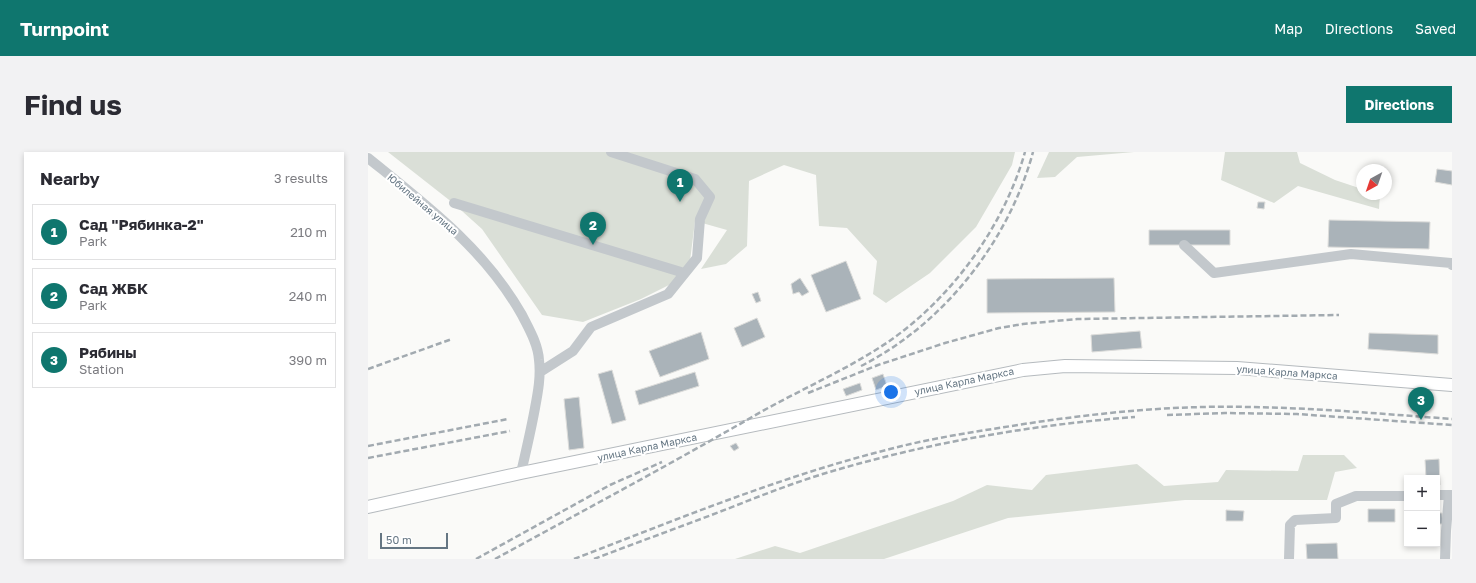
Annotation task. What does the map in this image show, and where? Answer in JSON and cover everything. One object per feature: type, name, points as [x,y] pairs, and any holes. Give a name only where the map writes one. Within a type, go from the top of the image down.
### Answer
[{"type":"main road","name":"улица Карла Маркса","points":[[368,507],[521,473],[1008,372],[1042,368],[1065,366],[1237,368],[1452,385]]},
{"type":"street","points":[[540,372],[573,351],[591,327],[668,294],[697,258],[700,219],[710,197],[695,180],[611,152]]},
{"type":"street","name":"Юбилейная улица","points":[[368,158],[437,214],[460,235],[499,281],[515,303],[531,333],[537,346],[540,372],[538,393],[521,473]]},
{"type":"street","points":[[454,203],[681,272]]},
{"type":"street","points":[[1184,245],[1214,273],[1351,254],[1451,263],[1452,265]]},
{"type":"street","points":[[1445,559],[1446,530],[1450,495]]},
{"type":"street","points":[[1289,559],[1290,525],[1295,520],[1336,518],[1336,504],[1356,496],[1404,496]]},
{"type":"shaded area","points":[[388,152],[1015,152],[1012,165],[976,227],[930,273],[886,303],[873,294],[877,261],[847,228],[819,226],[816,175],[784,165],[749,181],[747,246],[726,264],[701,269],[727,230],[695,221],[690,261],[671,284],[641,299],[583,322],[542,315],[482,229],[453,203]]},
{"type":"shaded area","points":[[1049,152],[1134,152],[1077,157],[1055,177],[1037,178]]},
{"type":"shaded area","points":[[1225,152],[1297,152],[1300,163],[1335,180],[1356,187],[1356,200],[1380,200],[1379,209],[1298,186],[1274,203],[1221,180]]},
{"type":"shaded area","points":[[1303,455],[1344,455],[1357,468],[1335,472],[1327,500],[1185,500],[1008,518],[884,559],[735,559],[775,546],[800,553],[953,501],[987,485],[1032,490],[1046,475],[1137,464],[1164,486],[1218,482],[1226,470],[1298,471]]},
{"type":"building","points":[[1437,169],[1452,171],[1452,185],[1435,182]]},
{"type":"building","points":[[1258,202],[1265,202],[1264,209],[1257,208]]},
{"type":"building","points":[[1329,220],[1430,222],[1429,249],[1328,247]]},
{"type":"building","points":[[1149,230],[1230,230],[1230,245],[1149,245]]},
{"type":"building","points":[[846,261],[861,299],[826,312],[811,275]]},
{"type":"building","points":[[800,278],[809,292],[802,296],[799,292],[793,294],[791,284]]},
{"type":"building","points":[[1114,278],[1115,312],[987,313],[987,279]]},
{"type":"building","points":[[758,292],[761,301],[756,303],[752,294]]},
{"type":"building","points":[[757,318],[765,337],[742,347],[734,328]]},
{"type":"building","points":[[1140,331],[1142,348],[1092,352],[1091,335]]},
{"type":"building","points":[[701,332],[709,359],[660,377],[649,351]]},
{"type":"building","points":[[1369,333],[1438,335],[1438,354],[1368,349]]},
{"type":"building","points":[[612,370],[626,420],[612,424],[598,374]]},
{"type":"building","points":[[695,372],[699,386],[639,405],[635,391]]},
{"type":"building","points":[[883,374],[887,386],[876,390],[872,378]]},
{"type":"building","points":[[860,383],[862,390],[846,396],[843,389]]},
{"type":"building","points":[[579,397],[584,448],[569,450],[564,399]]},
{"type":"building","points":[[736,443],[739,448],[734,451],[730,446]]},
{"type":"building","points":[[1439,459],[1440,475],[1426,475],[1425,460]]},
{"type":"building","points":[[1368,509],[1395,509],[1395,522],[1368,522]]},
{"type":"building","points":[[1226,510],[1244,511],[1243,521],[1226,521]]},
{"type":"building","points":[[1440,513],[1442,513],[1443,524],[1440,524]]},
{"type":"building","points":[[1337,543],[1338,559],[1307,559],[1306,544]]},
{"type":"railway","points":[[495,559],[769,408],[838,372],[888,342],[933,304],[954,282],[973,258],[1004,207],[1016,180],[1025,152]]},
{"type":"railway","points":[[861,366],[891,348],[920,327],[946,303],[969,277],[990,248],[1008,217],[1022,185],[1033,152]]},
{"type":"railway","points":[[808,393],[878,365],[945,343],[999,328],[1023,324],[1077,319],[1339,315]]},
{"type":"railway","points":[[368,369],[452,339]]},
{"type":"railway","points":[[574,559],[730,499],[810,472],[904,445],[991,429],[1096,414],[1188,407],[1325,410],[1452,419]]},
{"type":"railway","points":[[1167,415],[1225,413],[1297,414],[1452,425]]},
{"type":"railway","points":[[594,559],[789,485],[864,462],[940,444],[1018,430],[1096,420],[1135,417]]},
{"type":"railway","points":[[368,446],[508,419]]},
{"type":"railway","points":[[368,458],[510,431]]},
{"type":"railway","points":[[476,559],[610,485],[662,462]]},
{"type":"place","name":"Сад \"Рябинка-2\"","points":[[680,202]]},
{"type":"place","name":"Сад ЖБК","points":[[593,245]]},
{"type":"place","name":"Рябины","points":[[1421,420]]}]
